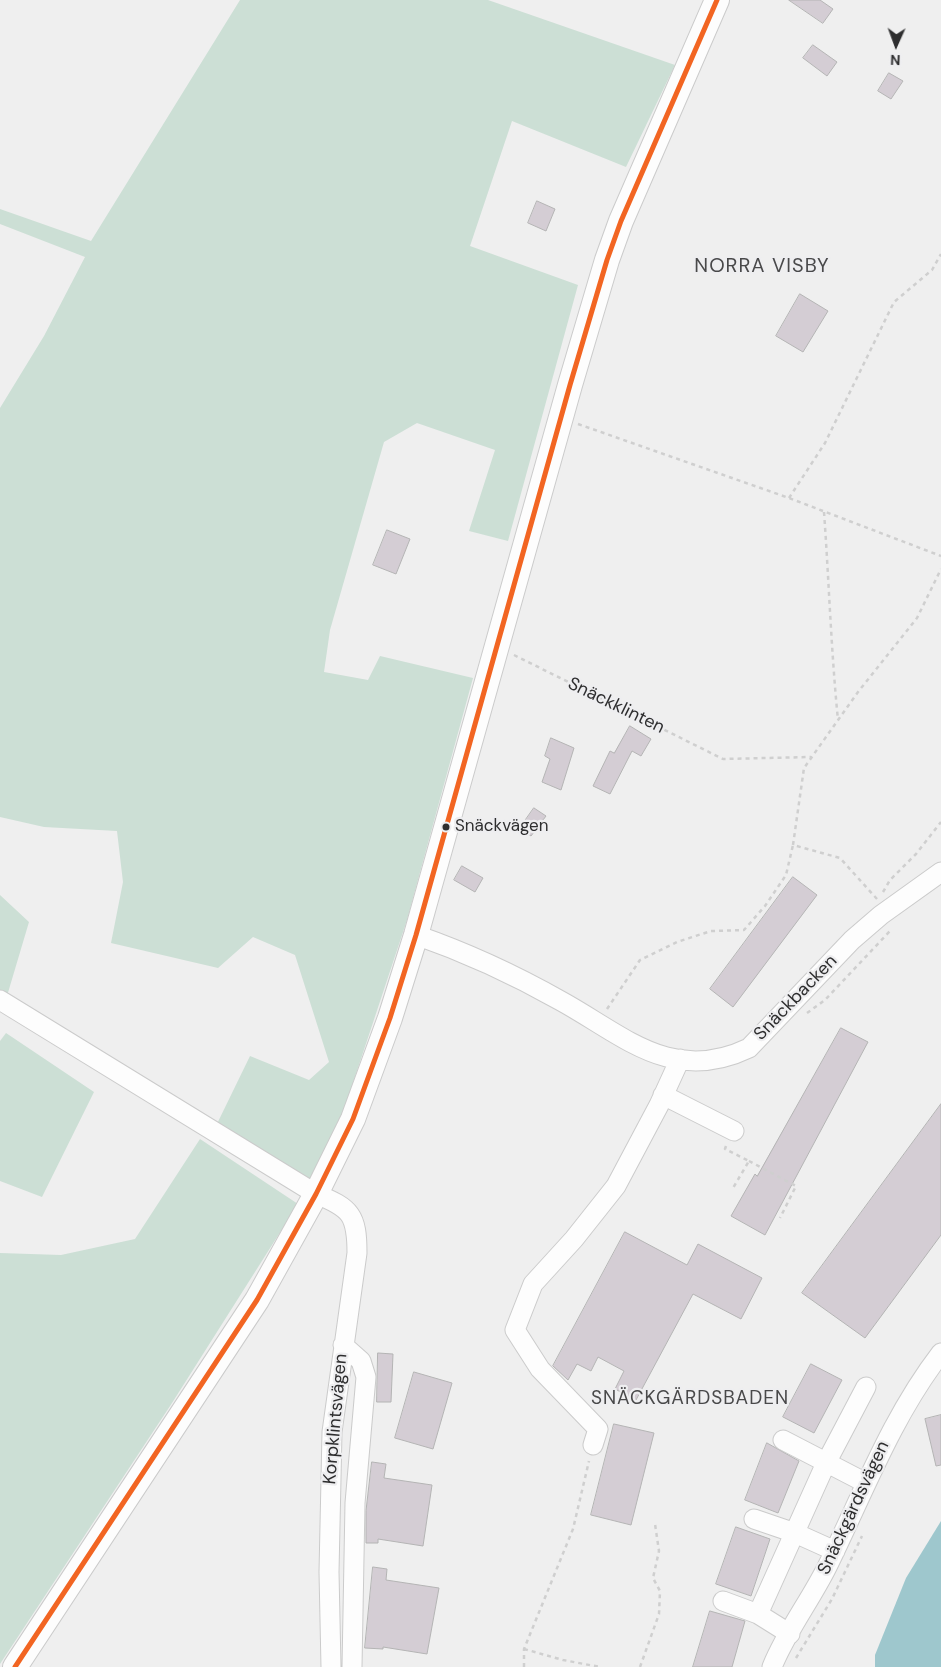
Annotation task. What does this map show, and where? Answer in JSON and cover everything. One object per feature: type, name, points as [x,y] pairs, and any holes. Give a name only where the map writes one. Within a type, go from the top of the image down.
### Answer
[{"type":"main road","points":[[15,1667],[257,1300],[316,1194],[353,1119],[390,1018],[416,935],[567,395],[607,260],[625,212],[717,0]]},
{"type":"street","name":"Snäckbacken","points":[[416,935],[506,973],[561,1001],[632,1044],[657,1054],[680,1059],[717,1059],[734,1055],[748,1048],[852,940],[881,915],[941,872]]},
{"type":"street","name":"Korpklintsvägen","points":[[0,1000],[348,1212],[357,1227],[356,1252],[332,1432],[329,1553],[332,1667]]},
{"type":"street","points":[[593,1445],[598,1430],[540,1369],[514,1330],[533,1284],[574,1239],[616,1186],[680,1059]]},
{"type":"street","points":[[663,1095],[734,1132]]},
{"type":"street","points":[[343,1345],[361,1361],[366,1377],[355,1513],[352,1667]]},
{"type":"street","name":"Snäckgärdsvägen","points":[[772,1667],[835,1551],[889,1435],[915,1389],[941,1353]]},
{"type":"street","points":[[758,1614],[826,1464],[866,1387]]},
{"type":"street","points":[[332,1432],[360,1439]]},
{"type":"street","points":[[783,1440],[826,1464],[866,1483]]},
{"type":"street","points":[[754,1519],[795,1533],[835,1551]]},
{"type":"street","points":[[723,1601],[758,1614],[790,1634]]},
{"type":"path","points":[[788,498],[824,443],[894,302],[932,270],[941,254]]},
{"type":"path","points":[[572,422],[788,498],[941,556]]},
{"type":"path","points":[[824,512],[830,592],[831,647],[838,720]]},
{"type":"path","points":[[597,1023],[640,960],[677,942],[711,931],[744,930],[765,906],[786,875],[793,845],[804,768],[838,720],[917,618],[941,570]]},
{"type":"path","name":"Snäckklinten","points":[[508,652],[723,760],[812,757]]},
{"type":"path","points":[[793,845],[840,858],[879,902],[890,880],[916,854],[941,822]]},
{"type":"path","points":[[734,1132],[725,1149],[796,1186],[780,1218]]},
{"type":"path","points":[[733,1188],[749,1161]]},
{"type":"path","points":[[524,1667],[524,1649],[573,1529],[593,1445]]},
{"type":"path","points":[[640,1667],[659,1614],[660,1591],[653,1578],[659,1551],[655,1524]]},
{"type":"path","points":[[524,1649],[563,1660],[600,1667]]},
{"type":"green space","points":[[240,0],[488,0],[675,65],[626,167],[512,121],[470,246],[578,285],[508,541],[469,531],[495,450],[417,423],[384,442],[330,630],[324,672],[368,680],[380,656],[473,678],[407,920],[345,1107],[307,1188],[214,1130],[250,1056],[309,1080],[329,1062],[295,955],[253,937],[218,968],[111,943],[123,882],[117,831],[44,827],[0,817],[0,408],[44,336],[85,257],[0,224],[0,209],[91,241]]},
{"type":"green space","points":[[0,895],[29,922],[7,996],[0,991]]},
{"type":"green space","points":[[6,1033],[94,1092],[42,1197],[0,1181],[0,1041]]},
{"type":"green space","points":[[200,1139],[298,1204],[172,1403],[0,1664],[0,1253],[61,1255],[135,1239]]},
{"type":"water","points":[[941,1521],[941,1667],[875,1667],[875,1655],[906,1578]]},
{"type":"building","points":[[789,0],[820,0],[833,9],[823,23]]},
{"type":"building","points":[[813,45],[837,62],[827,76],[803,58]]},
{"type":"building","points":[[889,73],[903,81],[891,99],[878,91]]},
{"type":"building","points":[[537,201],[555,209],[546,231],[528,223]]},
{"type":"building","points":[[800,294],[828,311],[803,352],[776,336]]},
{"type":"building","points":[[387,530],[410,539],[396,574],[373,565]]},
{"type":"building","points":[[630,726],[651,739],[641,756],[632,751],[610,794],[593,786],[610,751],[614,753]]},
{"type":"building","points":[[551,738],[574,748],[561,790],[542,782],[550,759],[545,756]]},
{"type":"building","points":[[534,808],[546,816],[531,836],[520,828]]},
{"type":"building","points":[[462,866],[483,878],[475,892],[454,880]]},
{"type":"building","points":[[793,877],[817,895],[733,1007],[710,989]]},
{"type":"building","points":[[841,1028],[868,1042],[765,1235],[731,1216],[755,1174],[757,1176]]},
{"type":"building","points":[[941,1104],[941,1235],[865,1338],[802,1293]]},
{"type":"building","points":[[625,1232],[687,1265],[698,1244],[762,1278],[741,1319],[693,1294],[636,1400],[615,1389],[624,1371],[598,1357],[591,1371],[577,1364],[568,1380],[553,1366]]},
{"type":"building","points":[[378,1353],[393,1354],[391,1402],[377,1402]]},
{"type":"building","points":[[811,1364],[842,1380],[814,1433],[783,1417]]},
{"type":"building","points":[[414,1372],[452,1383],[433,1449],[395,1438]]},
{"type":"building","points":[[941,1415],[941,1465],[936,1466],[925,1419]]},
{"type":"building","points":[[614,1424],[654,1433],[631,1525],[591,1515]]},
{"type":"building","points":[[767,1443],[799,1461],[778,1513],[745,1500]]},
{"type":"building","points":[[372,1462],[386,1464],[384,1478],[432,1485],[423,1546],[378,1539],[378,1543],[366,1543],[366,1511]]},
{"type":"building","points":[[736,1527],[770,1539],[751,1596],[716,1584]]},
{"type":"building","points":[[373,1567],[387,1569],[386,1580],[439,1588],[427,1654],[383,1647],[383,1649],[365,1648]]},
{"type":"building","points":[[710,1611],[745,1621],[732,1667],[693,1667]]},
{"type":"transit line","points":[[15,1667],[257,1300],[316,1194],[353,1119],[390,1018],[416,935],[570,385],[607,260],[621,221],[717,0]]},
{"type":"place","name":"Snäckvägen","points":[[446,827]]},
{"type":"district","name":"NORRA VISBY","points":[[762,267]]},
{"type":"district","name":"SNÄCKGÄRDSBADEN","points":[[690,1399]]}]
